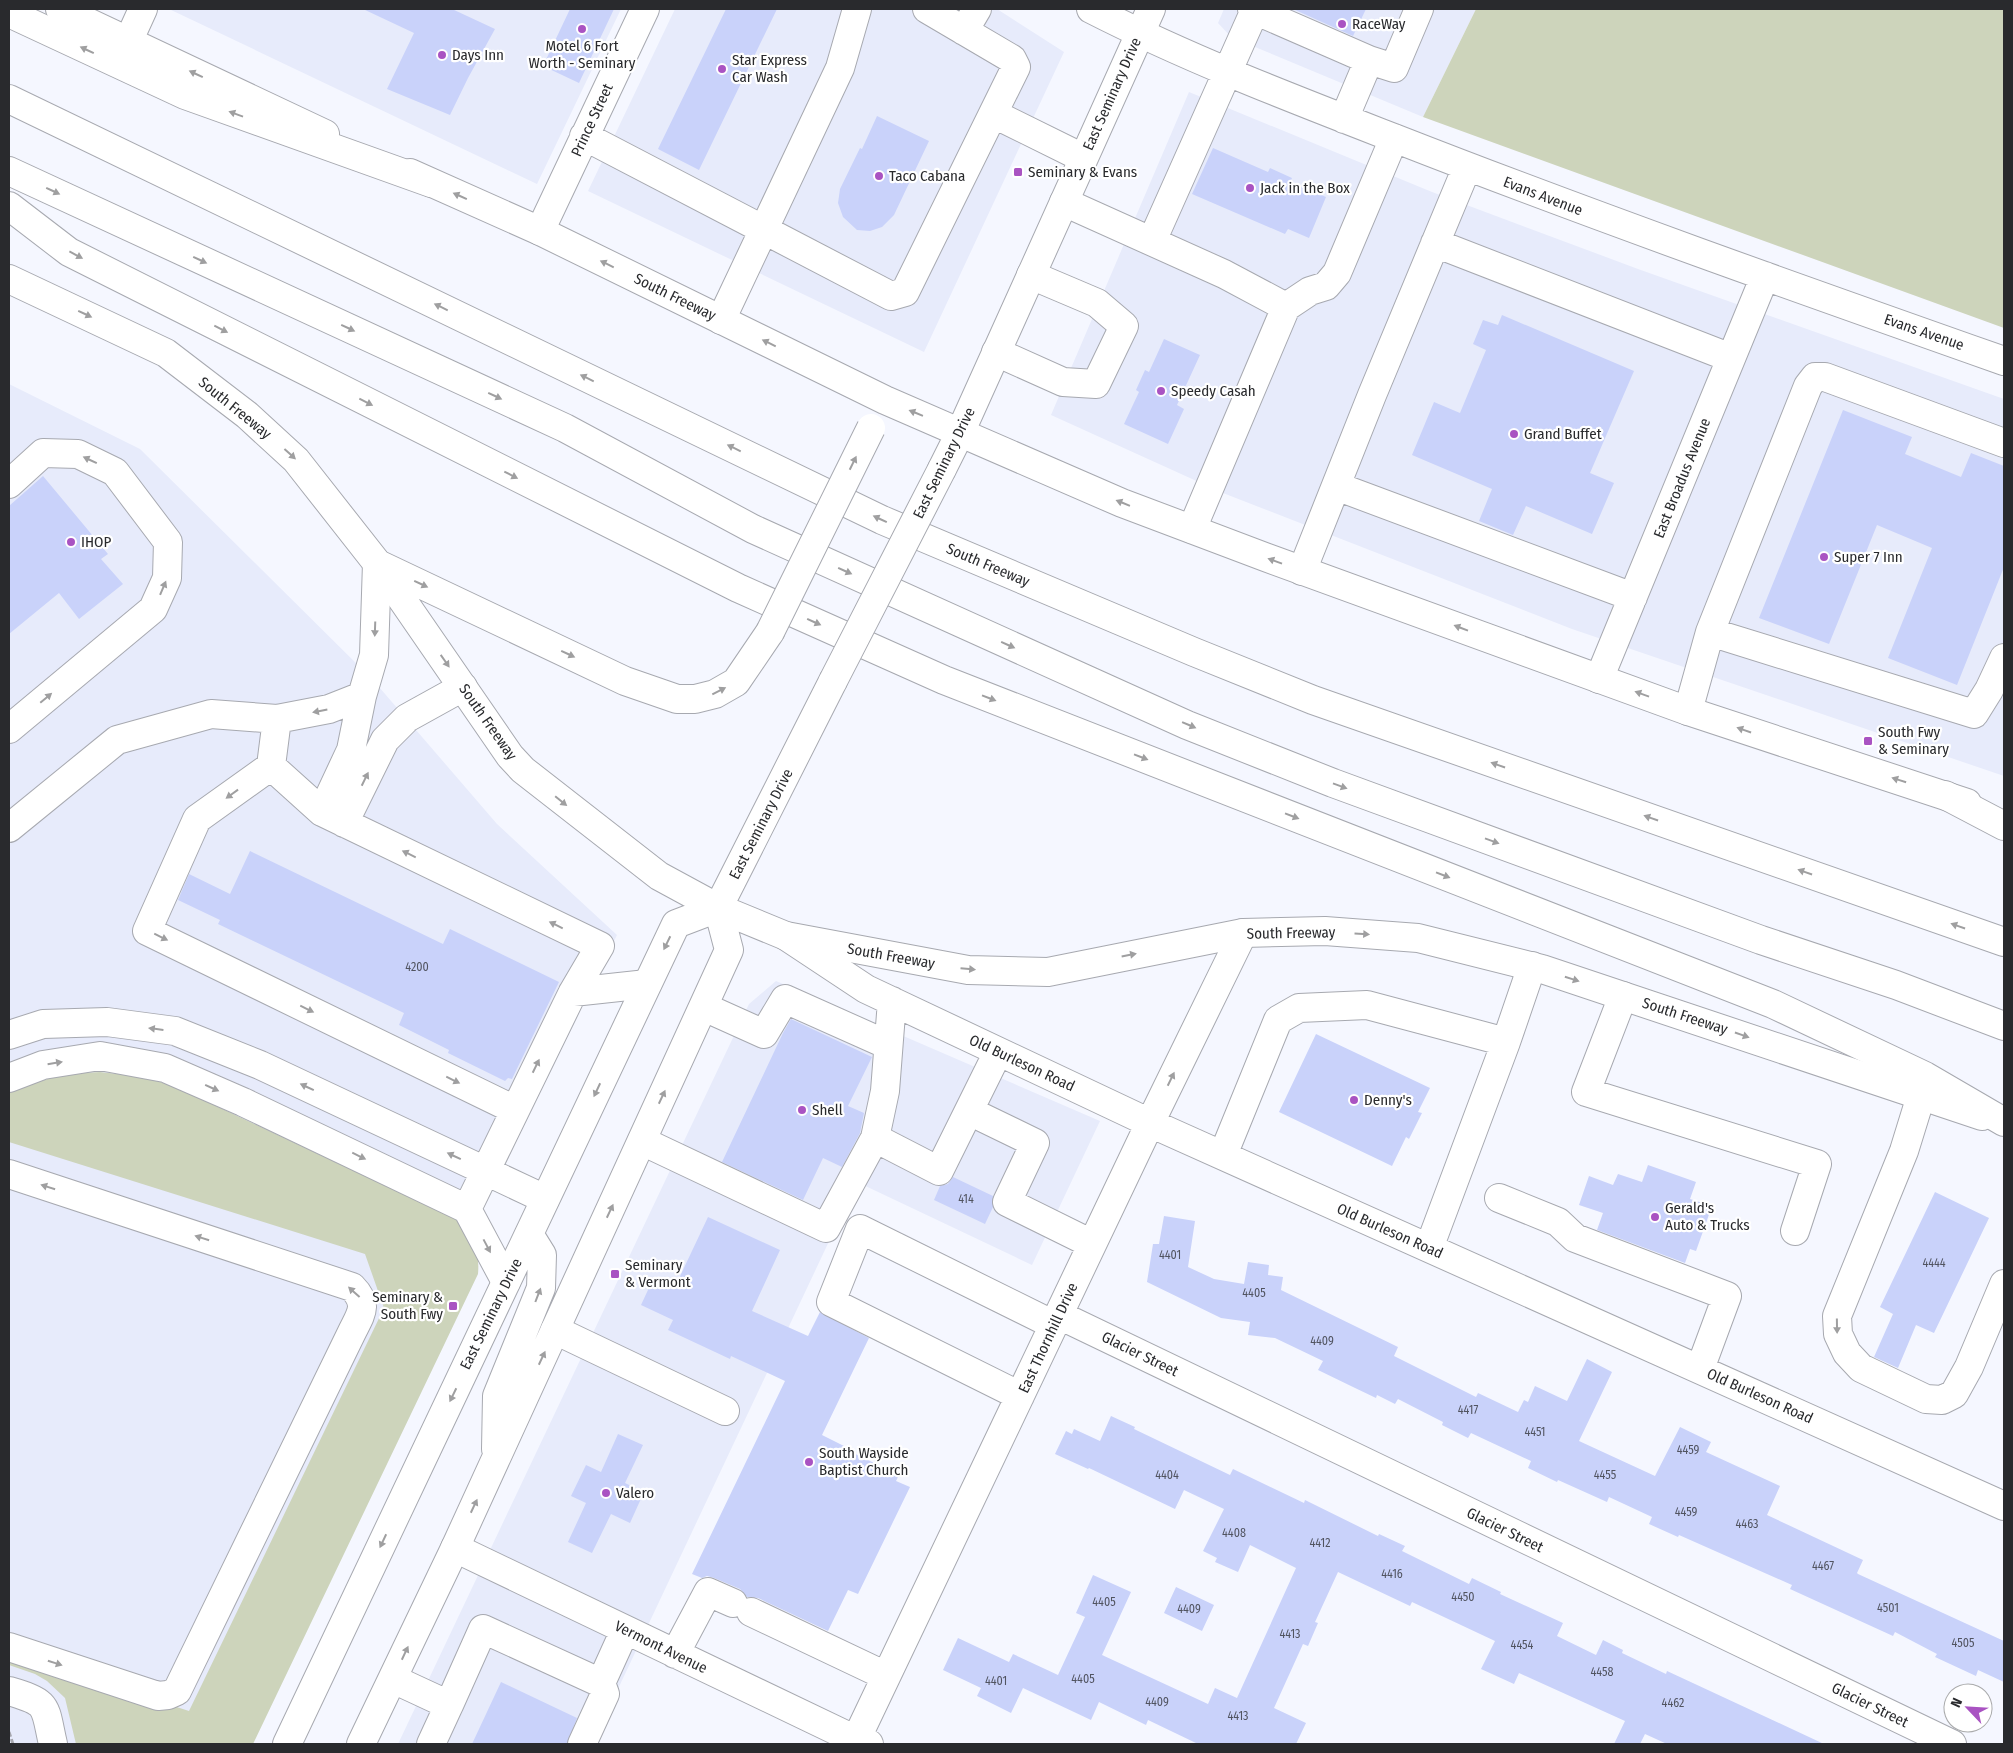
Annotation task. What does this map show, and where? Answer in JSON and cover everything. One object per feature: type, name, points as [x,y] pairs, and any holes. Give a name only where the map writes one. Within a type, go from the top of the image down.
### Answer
[{"type":"main road","name":"South Freeway","points":[[60,9],[431,183],[540,231],[885,400],[1122,503],[1302,571],[1688,711],[1945,795],[2004,817]]},
{"type":"main road","points":[[128,42],[143,9]]},
{"type":"main road","name":"Prince Street","points":[[540,231],[645,9]]},
{"type":"main road","points":[[721,320],[840,68],[857,9]]},
{"type":"main road","points":[[584,136],[891,296],[905,292],[1016,66],[1012,59],[970,20],[927,9]]},
{"type":"main road","name":"Evans Avenue","points":[[1091,9],[1139,34],[1229,73],[1467,167],[1550,199],[2004,361]]},
{"type":"main road","name":"East Seminary Drive","points":[[287,1744],[676,924],[718,908],[960,433],[1151,9]]},
{"type":"main road","points":[[1152,241],[1229,73],[1253,10],[1369,60],[1394,68],[1419,9]]},
{"type":"main road","points":[[9,13],[184,96],[431,183]]},
{"type":"main road","points":[[1344,119],[1369,60]]},
{"type":"main road","name":"South Freeway","points":[[9,99],[882,520],[1194,652],[1313,700],[2004,942]]},
{"type":"main road","points":[[994,114],[1084,158]]},
{"type":"main road","points":[[1192,529],[1286,307],[1310,291],[1326,286],[1337,273],[1394,138]]},
{"type":"main road","points":[[1302,571],[1467,167]]},
{"type":"main road","points":[[9,171],[566,428],[752,529],[1187,725],[1333,783],[1761,940],[1896,985],[2004,1026]]},
{"type":"main road","points":[[1064,202],[1224,274],[1286,307]]},
{"type":"main road","points":[[9,206],[70,252],[738,588],[944,680],[1773,1004],[1925,1076],[2004,1123]]},
{"type":"main road","points":[[1435,243],[1732,358]]},
{"type":"main road","points":[[996,352],[1064,382],[1096,384],[1124,326],[1097,303],[1031,275]]},
{"type":"main road","name":"East Broadus Avenue","points":[[1599,679],[1765,276]]},
{"type":"main road","name":"South Freeway","points":[[9,279],[166,352],[232,403],[296,460],[377,563],[510,756],[523,770],[659,876],[718,908],[786,936],[968,970],[1048,972],[1244,933],[1325,931],[1418,938],[1532,966],[2004,1123]]},
{"type":"main road","points":[[1688,711],[1710,632],[1808,386],[1814,377],[1825,377],[2004,443]]},
{"type":"main road","points":[[333,817],[351,750],[362,696],[374,655],[377,563],[625,681],[677,699],[695,699],[716,694],[736,682],[770,632],[885,400]]},
{"type":"main road","points":[[9,484],[43,453],[78,454],[115,472],[168,542],[167,578],[153,609],[9,729]]},
{"type":"main road","points":[[1336,486],[1633,597]]},
{"type":"main road","points":[[1710,632],[1974,714],[1989,690],[2004,658]]},
{"type":"main road","points":[[333,817],[385,740],[408,718],[463,687]]},
{"type":"main road","points":[[9,828],[117,740],[211,714],[277,719],[329,709],[362,696]]},
{"type":"main road","points":[[277,719],[271,766],[197,819],[148,931],[515,1110]]},
{"type":"main road","points":[[271,766],[333,817],[600,946],[573,992],[467,1209]]},
{"type":"main road","points":[[1945,795],[2004,826]]},
{"type":"main road","points":[[361,1744],[496,1458],[729,950],[718,908]]},
{"type":"main road","name":"East Thornhill Drive","points":[[859,1743],[886,1676],[1150,1123],[1244,933]]},
{"type":"main road","name":"Old Burleson Road","points":[[786,936],[866,989],[998,1052],[1223,1156],[2004,1506]]},
{"type":"main road","points":[[1429,1248],[1506,1042],[1532,966]]},
{"type":"main road","points":[[573,992],[647,984]]},
{"type":"main road","points":[[1623,996],[1586,1092],[1817,1164],[1795,1230]]},
{"type":"main road","points":[[704,1006],[764,1034],[785,999],[888,1045]]},
{"type":"main road","points":[[642,1141],[826,1228],[875,1138],[885,1092],[892,1001]]},
{"type":"main road","points":[[1223,1156],[1278,1020],[1299,1008],[1367,1004],[1506,1042]]},
{"type":"main road","points":[[9,1035],[43,1024],[108,1022],[175,1031],[260,1065],[545,1199]]},
{"type":"main road","points":[[875,1138],[939,1172],[998,1052]]},
{"type":"main road","points":[[9,1078],[43,1065],[100,1056],[165,1068],[330,1142],[467,1209],[506,1282]]},
{"type":"main road","points":[[1920,1096],[1904,1151],[1837,1316],[1838,1334],[1847,1353],[1861,1368],[1926,1399],[1942,1400],[1954,1394],[1969,1367],[2004,1284]]},
{"type":"main road","points":[[969,1111],[1035,1144],[1007,1202],[1092,1244]]},
{"type":"main road","points":[[9,1174],[352,1288],[363,1302],[362,1311],[177,1691],[168,1696],[158,1696],[9,1648]]},
{"type":"main road","points":[[1499,1198],[1558,1222],[1575,1238],[1727,1296],[1700,1369]]},
{"type":"main road","name":"Glacier Street","points":[[1020,1396],[831,1302],[860,1229],[1952,1744]]},
{"type":"main road","points":[[496,1458],[497,1396],[541,1288],[542,1256],[529,1234]]},
{"type":"main road","points":[[555,1330],[725,1411]]},
{"type":"main road","name":"Vermont Avenue","points":[[454,1548],[859,1743]]},
{"type":"main road","points":[[675,1654],[708,1592],[886,1676]]},
{"type":"main road","points":[[431,1744],[483,1629],[601,1683]]},
{"type":"main road","points":[[582,1744],[605,1694],[601,1683],[625,1630]]},
{"type":"main road","points":[[393,1679],[449,1705]]},
{"type":"main road","points":[[9,1691],[40,1702],[45,1709],[53,1744]]},
{"type":"path","points":[[9,1732],[13,1744]]},
{"type":"shaded area","points":[[169,9],[621,9],[537,184]]},
{"type":"shaded area","points":[[675,9],[997,9],[1064,52],[924,352],[588,191]]},
{"type":"shaded area","points":[[1224,9],[1476,9],[1423,117],[1231,37],[1218,23]]},
{"type":"shaded area","points":[[1189,92],[1432,192],[1638,269],[2004,399],[2004,776],[1572,629],[1223,493],[1051,415]]},
{"type":"shaded area","points":[[9,384],[140,449],[373,680],[497,824],[617,935],[206,1744],[9,1744]]},
{"type":"shaded area","points":[[776,981],[1100,1121],[1032,1265],[857,1182],[592,1744],[398,1744],[749,1004]]},
{"type":"green space","points":[[1476,9],[2004,9],[2004,328],[1423,117]]},
{"type":"green space","points":[[100,1072],[145,1077],[176,1087],[456,1219],[471,1236],[478,1258],[478,1274],[253,1744],[76,1744],[65,1698],[47,1681],[35,1674],[9,1665],[9,1653],[189,1711],[384,1308],[365,1254],[9,1142],[9,1092],[62,1074]]},
{"type":"building","name":"Days Inn","points":[[363,9],[452,9],[495,29],[450,115],[387,89],[414,33]]},
{"type":"building","name":"Motel 6 Fort Worth - Seminary","points":[[570,9],[614,9],[579,83],[543,66]]},
{"type":"building","name":"Star Express Car Wash","points":[[726,9],[777,9],[699,170],[658,149]]},
{"type":"building","name":"RaceWay","points":[[1293,9],[1366,9],[1353,36]]},
{"type":"building","name":"Taco Cabana","points":[[877,116],[929,141],[894,215],[882,227],[870,231],[857,230],[843,217],[838,203],[840,189],[860,148],[862,149]]},
{"type":"building","name":"Jack in the Box","points":[[1213,148],[1268,172],[1270,168],[1292,178],[1290,182],[1326,197],[1309,238],[1288,229],[1285,234],[1192,194]]},
{"type":"building","name":"Grand Buffet","points":[[1502,315],[1634,371],[1590,473],[1614,483],[1592,534],[1526,506],[1513,535],[1479,521],[1492,489],[1412,455],[1434,402],[1460,413],[1486,350],[1473,344],[1483,320],[1498,325]]},
{"type":"building","name":"Speedy Casah","points":[[1164,339],[1200,355],[1177,405],[1184,409],[1168,444],[1124,424],[1139,392],[1136,390],[1145,370],[1149,372]]},
{"type":"building","name":"Super 7 Inn","points":[[1843,410],[1912,437],[1905,454],[1961,477],[1971,453],[2004,466],[2004,567],[1957,685],[1888,658],[1932,548],[1877,525],[1829,644],[1759,618]]},
{"type":"building","points":[[43,476],[108,554],[101,559],[123,584],[79,619],[59,593],[9,634],[9,506]]},
{"type":"building","points":[[250,851],[443,944],[450,929],[559,982],[512,1079],[508,1078],[505,1081],[448,1053],[449,1050],[399,1025],[404,1013],[218,924],[220,920],[178,900],[189,874],[230,894]]},
{"type":"building","name":"Shell","points":[[791,1019],[872,1057],[848,1106],[864,1113],[860,1133],[842,1167],[823,1158],[803,1200],[722,1162]]},
{"type":"building","name":"Denny's","points":[[1316,1034],[1430,1088],[1418,1112],[1422,1113],[1409,1139],[1406,1137],[1392,1166],[1279,1112]]},
{"type":"building","name":"Gerald's Auto & Trucks","points":[[1648,1165],[1696,1182],[1690,1199],[1712,1206],[1696,1251],[1690,1249],[1685,1263],[1597,1230],[1603,1213],[1579,1205],[1589,1176],[1613,1185],[1618,1174],[1642,1182]]},
{"type":"building","points":[[953,1177],[993,1196],[993,1207],[985,1224],[934,1200],[940,1186],[948,1184]]},
{"type":"building","points":[[1935,1192],[1989,1218],[1934,1333],[1916,1325],[1898,1368],[1874,1357],[1893,1314],[1880,1307]]},
{"type":"building","points":[[1164,1216],[1195,1221],[1188,1267],[1214,1279],[1244,1284],[1248,1262],[1269,1265],[1268,1275],[1283,1277],[1281,1290],[1398,1347],[1394,1356],[1476,1397],[1478,1393],[1518,1412],[1524,1400],[1528,1402],[1535,1386],[1567,1401],[1587,1359],[1612,1372],[1579,1441],[1655,1476],[1680,1427],[1711,1442],[1706,1452],[1780,1486],[1767,1515],[1863,1560],[1858,1574],[2004,1641],[2004,1682],[1978,1670],[1976,1676],[1935,1657],[1937,1654],[1895,1632],[1893,1636],[1790,1589],[1792,1585],[1679,1535],[1678,1537],[1649,1524],[1652,1517],[1609,1497],[1607,1502],[1558,1480],[1557,1482],[1528,1468],[1531,1461],[1471,1433],[1468,1438],[1442,1425],[1443,1422],[1398,1399],[1395,1404],[1377,1395],[1376,1398],[1318,1370],[1323,1361],[1275,1338],[1248,1335],[1250,1322],[1221,1318],[1147,1282],[1153,1244],[1159,1244]]},
{"type":"building","name":"South Wayside Baptist Church","points":[[708,1217],[780,1250],[752,1311],[808,1336],[820,1312],[869,1338],[822,1435],[844,1446],[843,1448],[899,1475],[896,1481],[910,1487],[858,1594],[848,1590],[828,1631],[758,1598],[747,1597],[740,1589],[714,1578],[707,1576],[702,1578],[692,1574],[785,1381],[731,1356],[730,1359],[668,1330],[673,1320],[641,1305],[654,1277],[675,1287]]},
{"type":"building","points":[[1111,1416],[1230,1475],[1233,1469],[1304,1503],[1305,1500],[1378,1536],[1379,1534],[1405,1546],[1402,1551],[1469,1584],[1472,1578],[1501,1592],[1500,1594],[1563,1623],[1557,1636],[1596,1655],[1603,1640],[1623,1650],[1622,1653],[1666,1674],[1667,1671],[1824,1744],[1667,1744],[1645,1734],[1640,1744],[1614,1744],[1625,1721],[1519,1673],[1514,1684],[1481,1669],[1495,1641],[1412,1602],[1410,1606],[1338,1572],[1315,1622],[1318,1623],[1308,1646],[1303,1644],[1274,1708],[1306,1723],[1296,1744],[1198,1744],[1148,1720],[1146,1725],[1099,1702],[1091,1720],[1023,1688],[1011,1713],[977,1696],[981,1688],[943,1670],[958,1638],[1009,1662],[1013,1654],[1058,1675],[1085,1617],[1076,1613],[1093,1575],[1131,1592],[1102,1655],[1208,1704],[1215,1688],[1237,1698],[1296,1568],[1250,1545],[1238,1572],[1215,1562],[1217,1558],[1203,1551],[1224,1509],[1184,1490],[1175,1509],[1055,1454],[1066,1431],[1072,1434],[1074,1429],[1100,1441]]},
{"type":"building","name":"Valero","points":[[618,1434],[643,1445],[625,1483],[644,1492],[630,1523],[611,1514],[592,1553],[568,1542],[586,1503],[571,1496],[586,1465],[601,1472]]},
{"type":"building","points":[[1176,1587],[1214,1605],[1202,1631],[1164,1613]]},
{"type":"building","points":[[501,1682],[577,1718],[567,1744],[472,1744]]},
{"type":"place","name":"RaceWay","points":[[1342,24]]},
{"type":"place","name":"Motel 6 Fort Worth - Seminary","points":[[582,29]]},
{"type":"place","name":"Days Inn","points":[[442,55]]},
{"type":"place","name":"Star Express Car Wash","points":[[722,69]]},
{"type":"place","name":"Seminary & Evans","points":[[1018,172]]},
{"type":"place","name":"Taco Cabana","points":[[879,176]]},
{"type":"place","name":"Jack in the Box","points":[[1250,188]]},
{"type":"place","name":"Speedy Casah","points":[[1161,391]]},
{"type":"place","name":"Grand Buffet","points":[[1514,434]]},
{"type":"place","name":"IHOP","points":[[71,542]]},
{"type":"place","name":"Super 7 Inn","points":[[1824,557]]},
{"type":"place","name":"South Fwy & Seminary","points":[[1868,741]]},
{"type":"place","name":"Denny's","points":[[1354,1100]]},
{"type":"place","name":"Shell","points":[[802,1110]]},
{"type":"place","name":"Gerald's Auto & Trucks","points":[[1655,1217]]},
{"type":"place","name":"Seminary & Vermont","points":[[615,1274]]},
{"type":"place","name":"Seminary & South Fwy","points":[[453,1306]]},
{"type":"place","name":"South Wayside Baptist Church","points":[[809,1462]]},
{"type":"place","name":"Valero","points":[[606,1493]]}]
